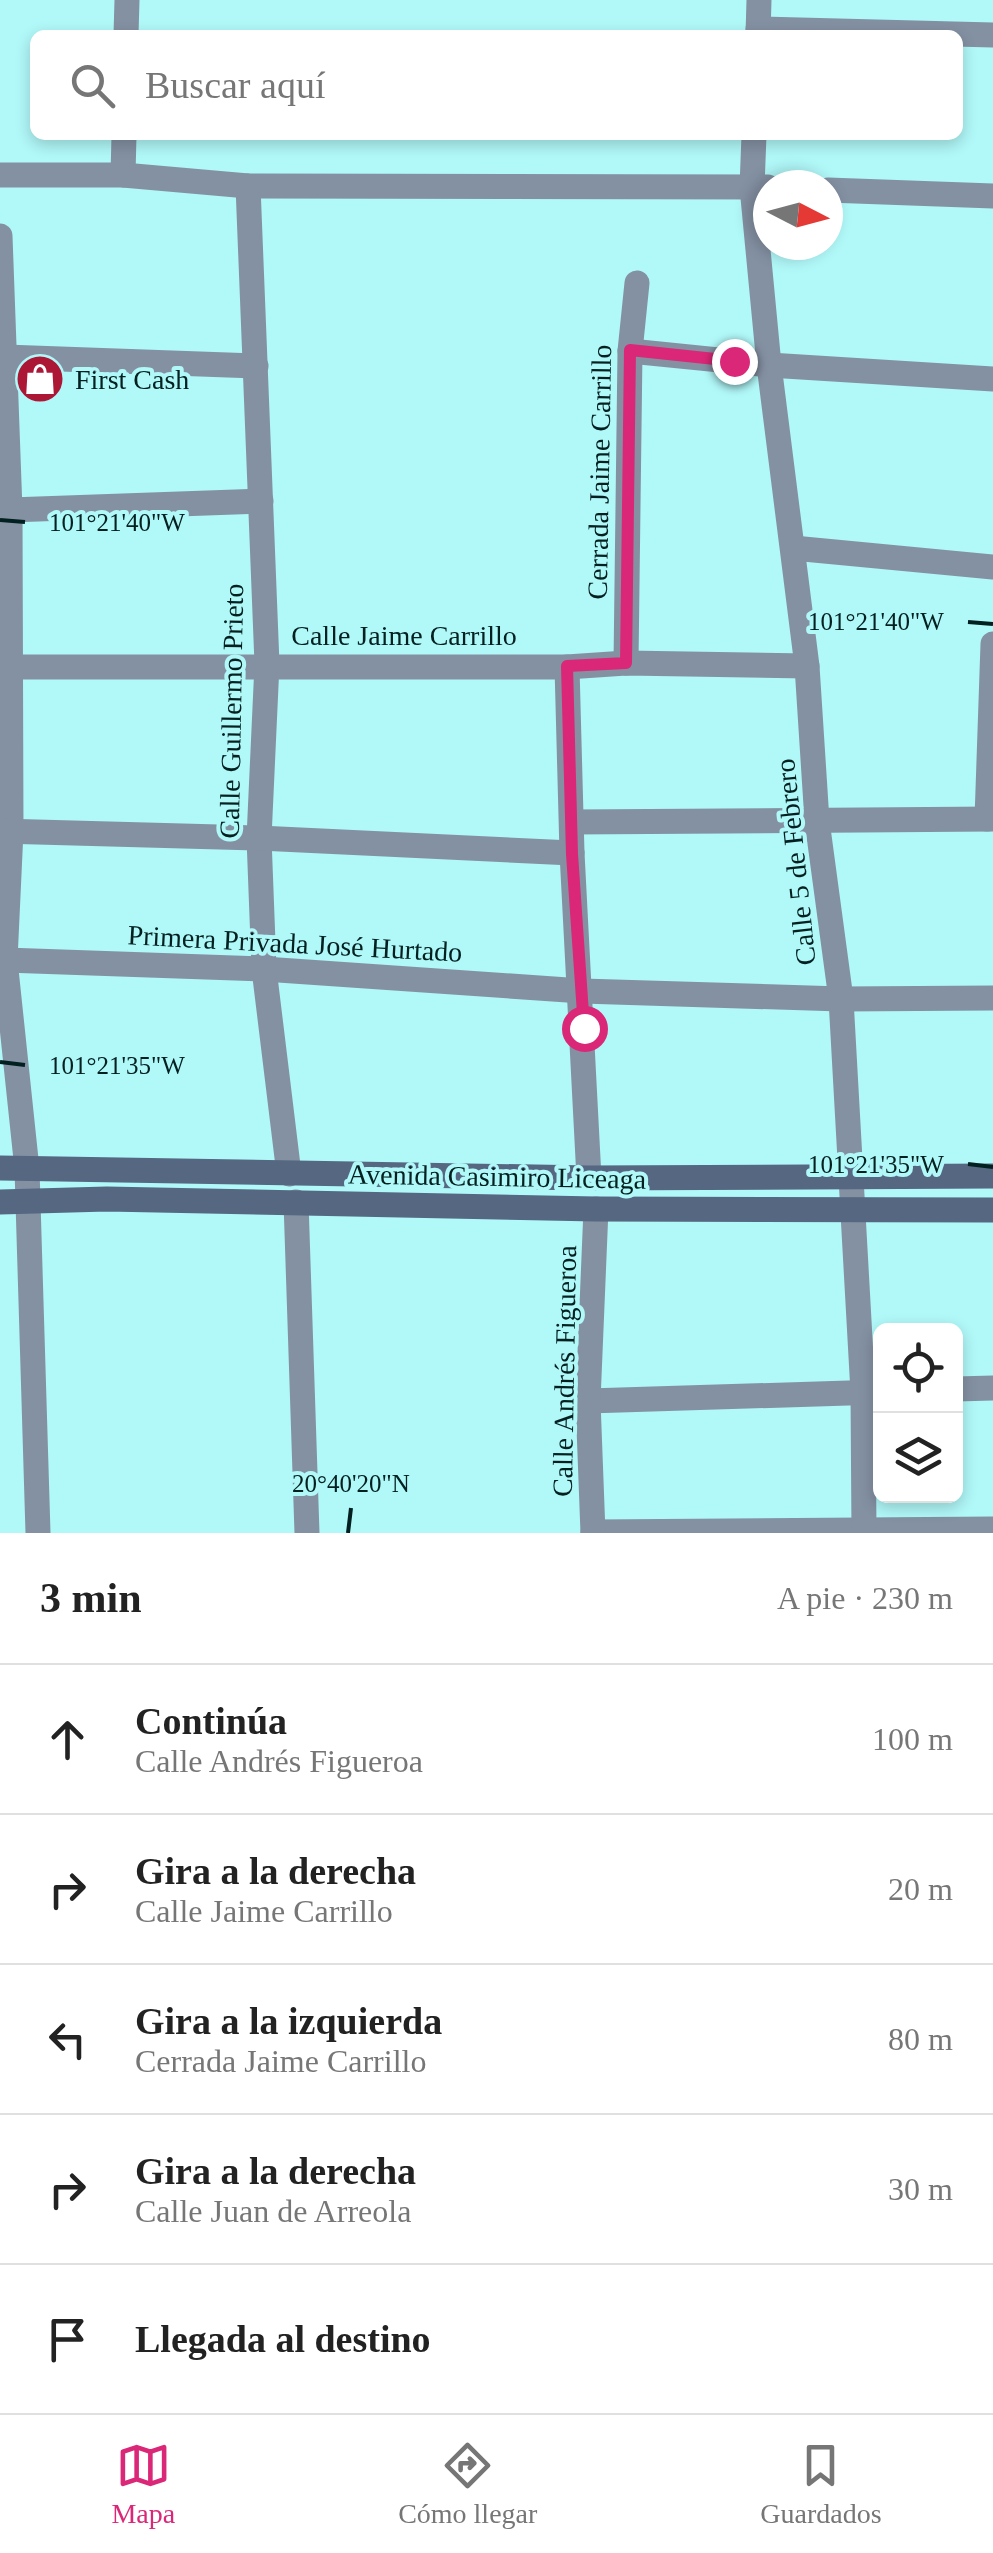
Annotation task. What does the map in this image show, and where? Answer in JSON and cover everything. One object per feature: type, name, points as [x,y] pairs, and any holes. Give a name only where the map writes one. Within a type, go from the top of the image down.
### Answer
[{"type":"main road","name":"Avenida Casimiro Liceaga","points":[[0,1168],[590,1178],[993,1176]]},
{"type":"main road","name":"Avenida Casimiro Liceaga","points":[[0,1202],[107,1199],[596,1209],[993,1210]]},
{"type":"street","points":[[126,30],[127,0]]},
{"type":"street","points":[[758,30],[759,0]]},
{"type":"street","points":[[963,34],[993,34]]},
{"type":"street","points":[[122,176],[124,140]]},
{"type":"street","name":"Calle 5 de Febrero","points":[[755,140],[758,170]]},
{"type":"street","points":[[0,175],[122,176],[248,186],[753,187]]},
{"type":"street","name":"Calle Guillermo Prieto","points":[[248,186],[266,664],[259,838],[264,969],[289,1174]]},
{"type":"street","points":[[843,191],[993,196]]},
{"type":"street","points":[[0,236],[10,510],[5,960],[27,1169],[38,1533]]},
{"type":"street","name":"Calle 5 de Febrero","points":[[764,260],[770,365],[807,666],[816,821],[842,999],[852,1208],[872,1392],[864,1532]]},
{"type":"street","name":"Cerrada Jaime Carrillo","points":[[626,663],[630,350],[637,282]]},
{"type":"street","points":[[630,350],[770,365],[993,379]]},
{"type":"street","points":[[5,358],[256,366]]},
{"type":"street","points":[[10,510],[260,501]]},
{"type":"street","points":[[794,548],[993,567]]},
{"type":"street","points":[[572,822],[990,819],[993,644]]},
{"type":"street","name":"Calle Jaime Carrillo","points":[[6,667],[626,663],[807,666]]},
{"type":"street","points":[[567,666],[572,854],[590,1178]]},
{"type":"street","points":[[5,832],[259,838],[572,854]]},
{"type":"street","name":"Primera Privada José Hurtado","points":[[5,960],[264,969],[582,991],[842,999],[993,998]]},
{"type":"street","points":[[296,1202],[307,1533]]},
{"type":"street","name":"Calle Andrés Figueroa","points":[[593,1532],[588,1401],[596,1209]]},
{"type":"street","points":[[963,1389],[993,1388]]},
{"type":"street","points":[[588,1401],[872,1392]]},
{"type":"street","points":[[593,1532],[993,1529]]},
{"type":"place","name":"First Cash","points":[[40,379]]},
{"type":"route","points":[[584,1028],[572,854],[567,666],[626,663],[630,350],[734,361]]}]
